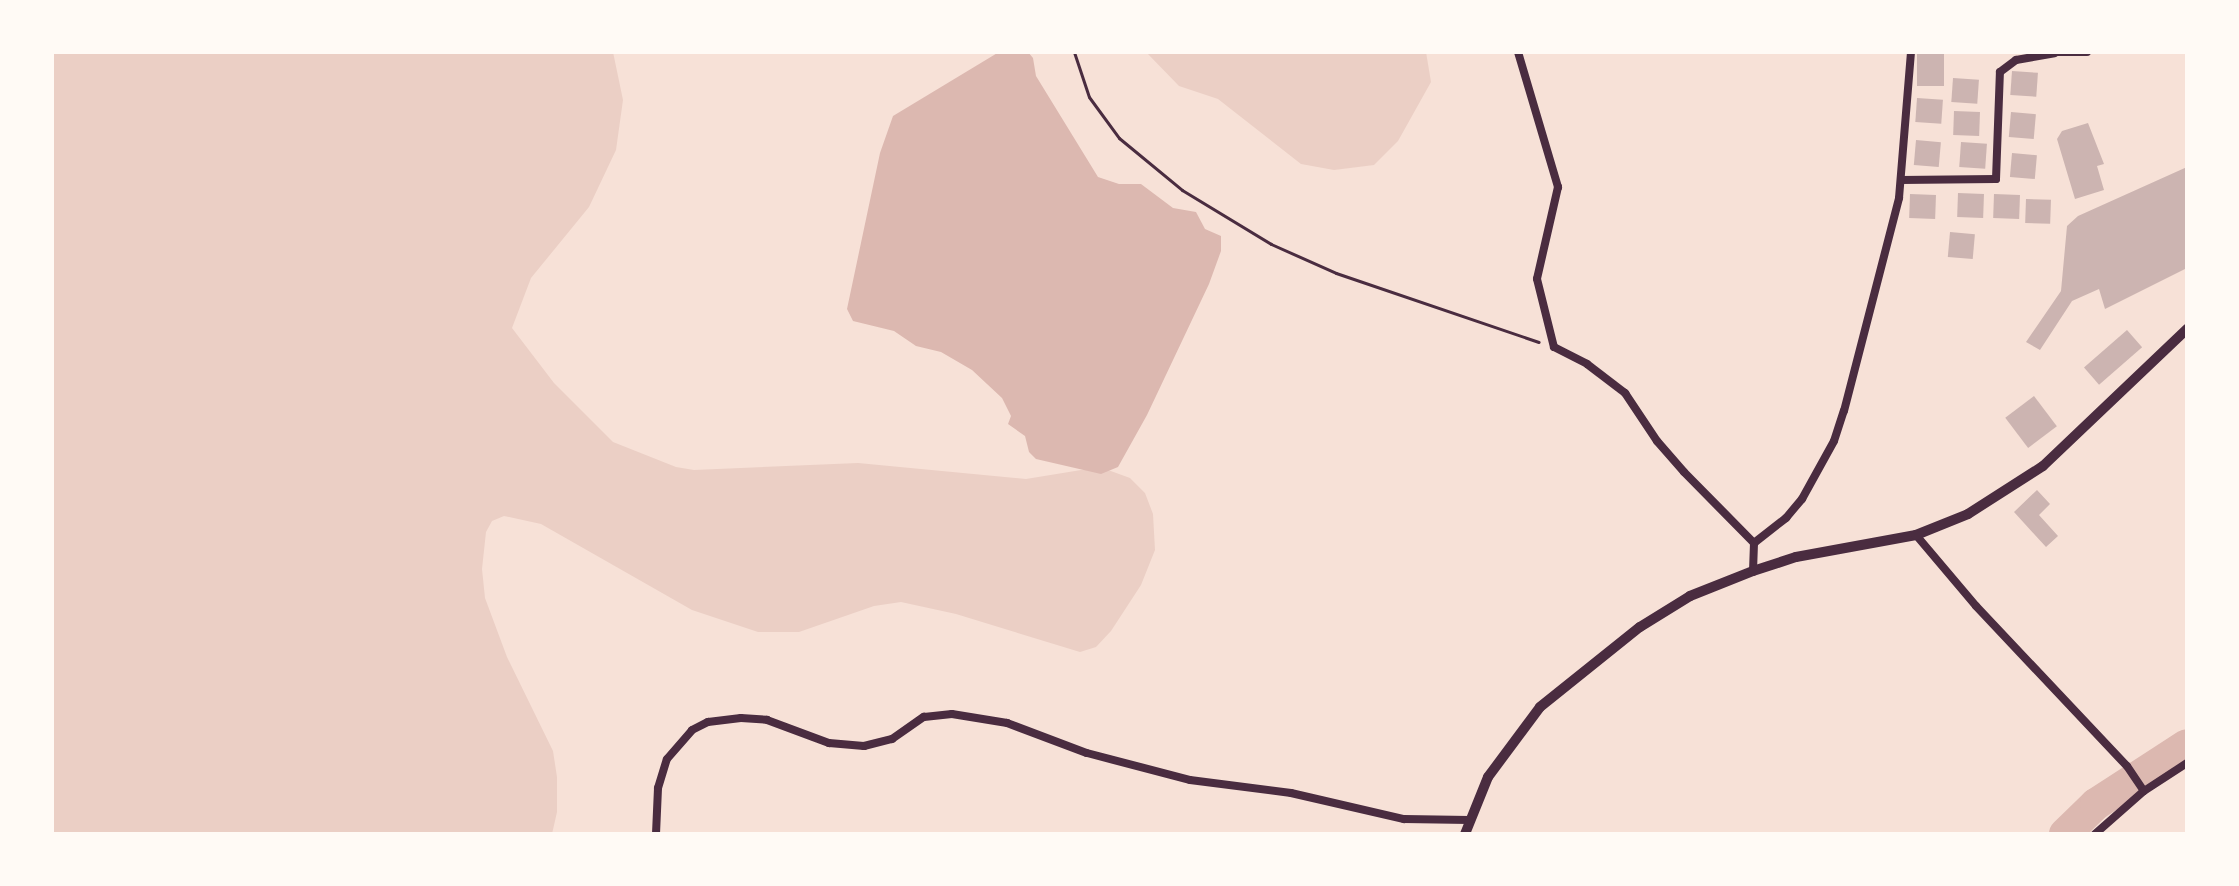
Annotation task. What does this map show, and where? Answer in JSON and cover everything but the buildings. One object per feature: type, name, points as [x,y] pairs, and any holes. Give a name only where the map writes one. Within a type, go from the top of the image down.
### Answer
[{"type":"street","points":[[1518,52],[1558,187],[1537,279],[1554,347],[1587,364],[1625,393],[1675,462],[1754,543],[1753,571]]},
{"type":"street","points":[[1754,543],[1786,518],[1802,499],[1834,441],[1880,283],[1901,180],[1911,52]]},
{"type":"street","points":[[1901,180],[1996,179],[2000,72],[2016,60],[2054,53],[2087,52]]},
{"type":"street","points":[[1465,834],[1488,777],[1505,750],[1540,707],[1640,627],[1690,596],[1753,571],[1796,557],[1916,535],[1968,514],[2043,466],[2187,329]]},
{"type":"street","points":[[1916,535],[1976,606],[2127,766],[2144,791]]},
{"type":"street","points":[[656,834],[658,788],[667,759],[692,730],[708,722],[741,718],[767,720],[829,743],[864,746],[892,739],[924,717],[952,714],[1007,723],[1087,753],[1190,780],[1291,793],[1404,819],[1469,820]]},
{"type":"street","points":[[2095,834],[2144,791],[2187,763]]},
{"type":"path","points":[[1074,52],[1089,97],[1119,138],[1182,190],[1271,244],[1336,273],[1554,347]]},
{"type":"shaded area","points":[[52,52],[613,52],[623,100],[616,150],[589,207],[531,278],[512,328],[554,383],[613,442],[676,467],[694,470],[858,463],[1026,479],[1081,470],[1108,470],[1130,478],[1145,493],[1153,514],[1155,550],[1141,585],[1111,631],[1096,647],[1080,652],[956,614],[901,602],[874,606],[799,632],[758,632],[692,610],[541,524],[504,516],[492,521],[486,532],[482,569],[485,598],[507,657],[553,751],[557,812],[552,834],[52,834]]},
{"type":"shaded area","points":[[999,52],[1028,52],[1033,58],[1036,76],[1098,177],[1119,184],[1141,184],[1173,208],[1196,212],[1205,229],[1221,236],[1221,251],[1209,284],[1147,415],[1118,467],[1101,474],[1036,459],[1029,452],[1025,436],[1008,424],[1011,416],[1002,398],[972,370],[941,352],[916,346],[894,331],[853,321],[847,309],[880,153],[893,116]]},
{"type":"shaded area","points":[[1146,52],[1426,52],[1431,82],[1398,141],[1374,165],[1334,170],[1301,164],[1218,99],[1179,86]]},
{"type":"waterway","points":[[2065,834],[2096,804],[2187,745]]}]
